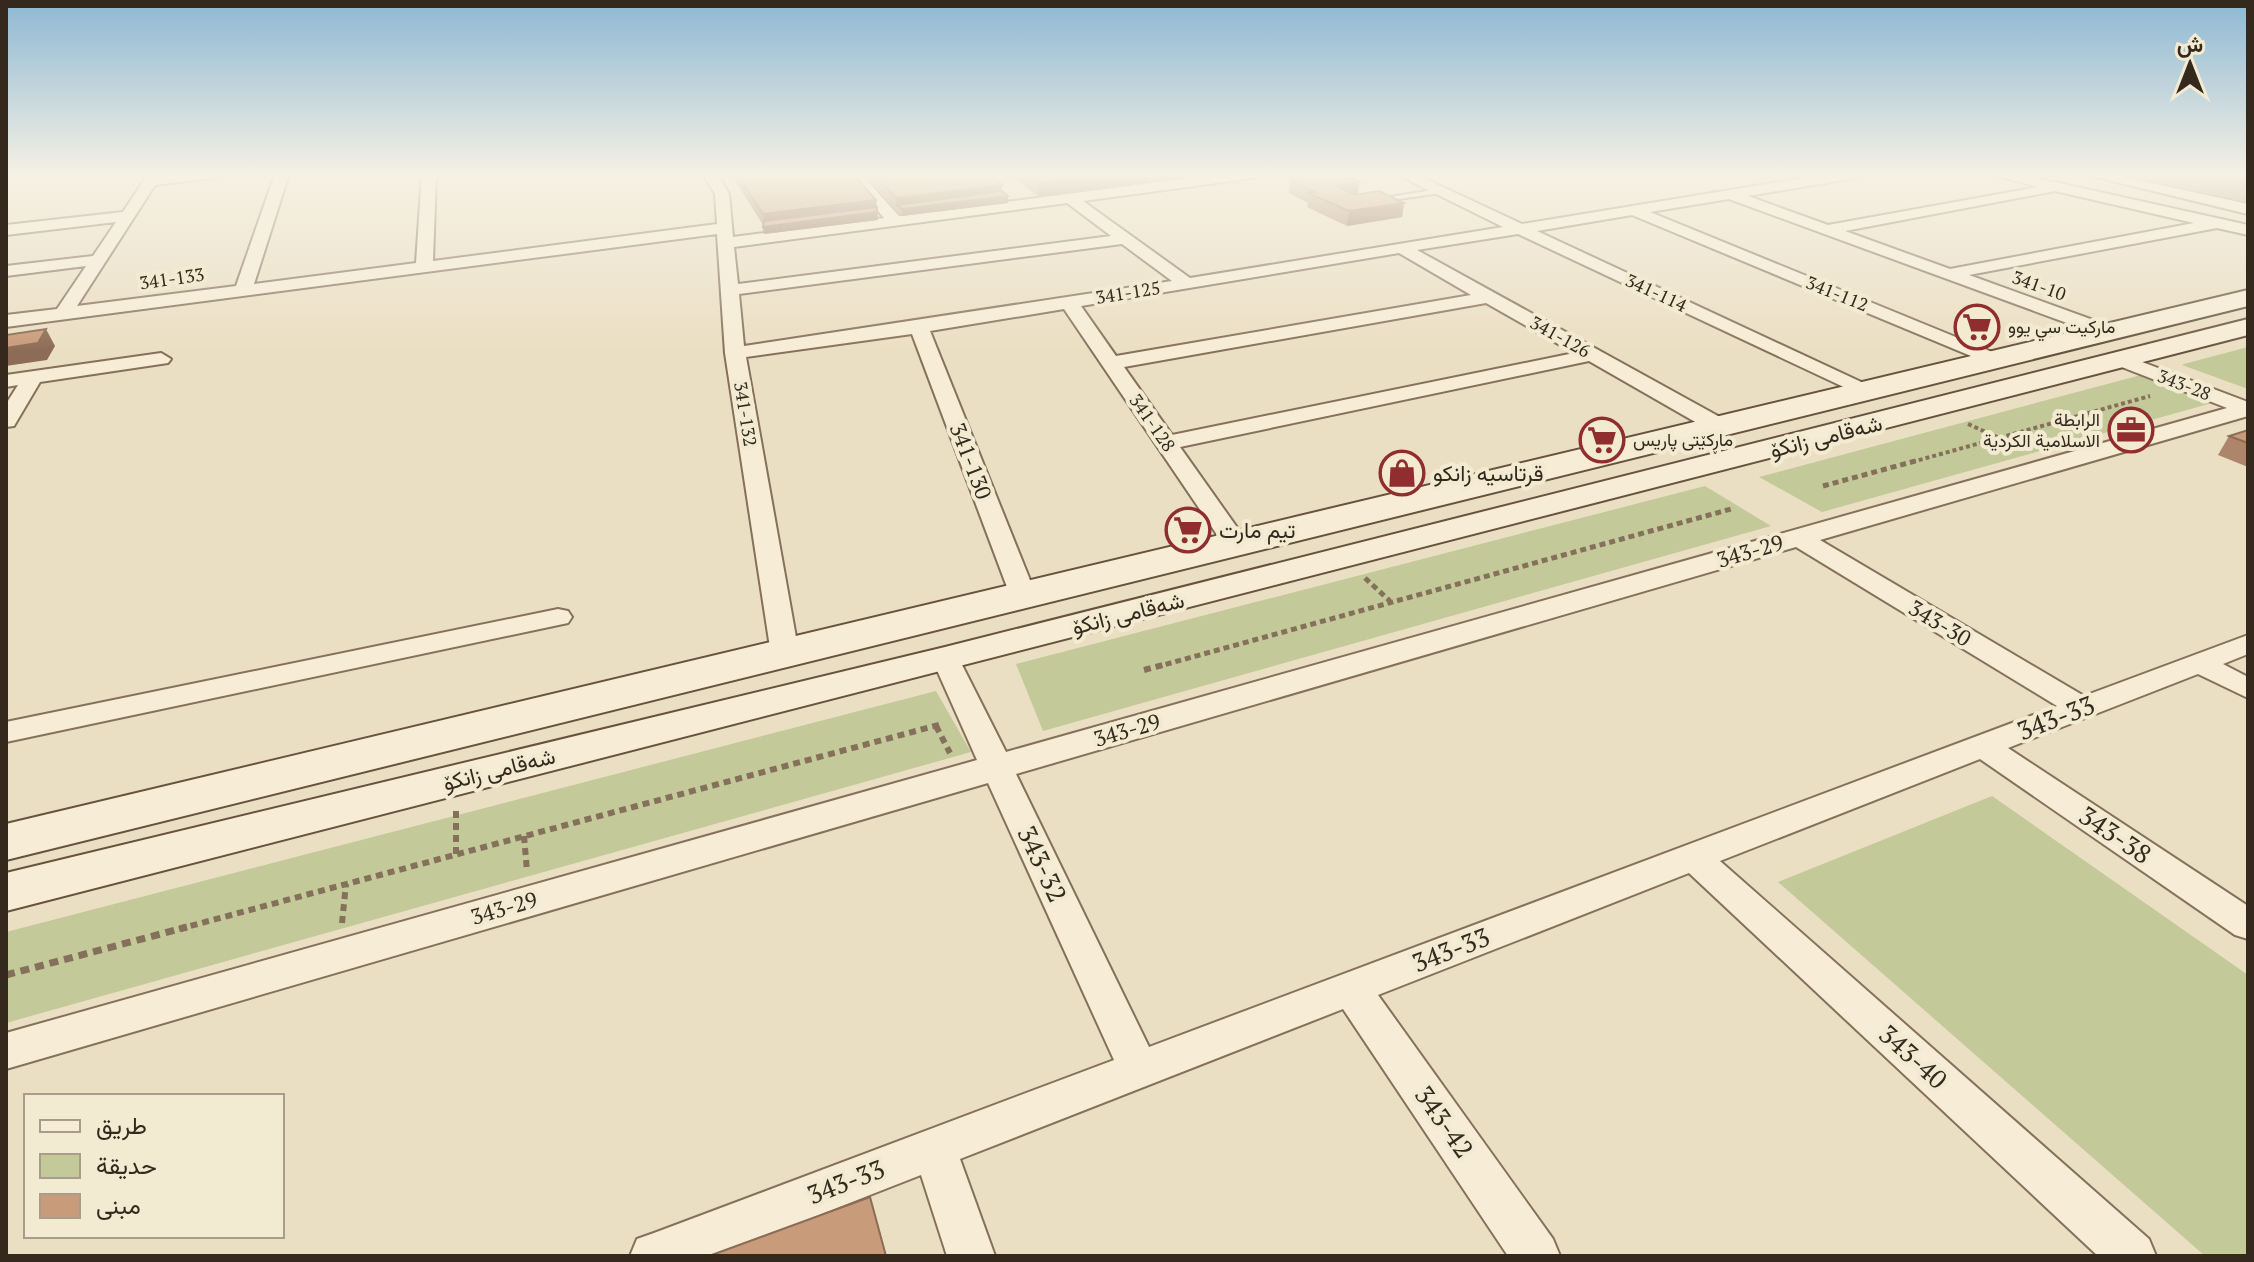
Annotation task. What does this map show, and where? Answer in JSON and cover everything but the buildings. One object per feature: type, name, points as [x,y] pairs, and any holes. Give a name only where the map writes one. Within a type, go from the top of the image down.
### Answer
[{"type":"main road","name":"شەقامی زانکۆ","points":[[6,892],[1662,478],[2114,346],[2248,298]]},
{"type":"main road","name":"شەقامی زانکۆ","points":[[6,842],[1995,360],[2248,327]]},
{"type":"main road","points":[[1616,451],[1662,478]]},
{"type":"street","points":[[63,314],[116,233]]},
{"type":"street","points":[[243,290],[262,233]]},
{"type":"street","points":[[424,266],[426,233]]},
{"type":"street","name":"341-132","points":[[725,233],[735,353],[785,654]]},
{"type":"street","name":"341-133","points":[[6,321],[424,266],[763,233]]},
{"type":"street","points":[[1117,233],[1186,283]]},
{"type":"street","name":"341-125","points":[[735,353],[919,327],[1496,233]]},
{"type":"street","name":"341-114","points":[[1528,233],[1865,391]]},
{"type":"street","name":"341-112","points":[[1687,233],[1995,360]]},
{"type":"street","name":"341-10","points":[[1836,233],[1948,274],[2114,346]]},
{"type":"street","points":[[1948,274],[2165,233]]},
{"type":"street","points":[[729,290],[1125,239]]},
{"type":"street","name":"341-126","points":[[1401,248],[1719,426]]},
{"type":"street","points":[[6,271],[98,260]]},
{"type":"street","points":[[1111,363],[1488,297]]},
{"type":"street","name":"341-128","points":[[1069,302],[1235,543]]},
{"type":"street","name":"341-130","points":[[919,327],[1023,595]]},
{"type":"street","name":"343-28","points":[[2114,346],[2248,409]]},
{"type":"street","points":[[1166,443],[1592,355]]},
{"type":"street","points":[[6,381],[161,359]]},
{"type":"street","points":[[6,421],[33,377]]},
{"type":"street","name":"343-29","points":[[6,1051],[2248,409]]},
{"type":"street","name":"343-30","points":[[1798,538],[2082,708]]},
{"type":"street","points":[[6,732],[558,617]]},
{"type":"street","name":"343-33","points":[[654,1256],[2248,644]]},
{"type":"street","name":"343-32","points":[[946,659],[1139,1070]]},
{"type":"street","points":[[2200,663],[2248,689]]},
{"type":"street","name":"343-38","points":[[1983,746],[2248,925]]},
{"type":"street","name":"343-40","points":[[1693,857],[2132,1256]]},
{"type":"street","name":"343-42","points":[[1351,989],[1536,1256]]},
{"type":"street","points":[[934,1149],[971,1256]]},
{"type":"path","points":[[1823,486],[2162,392]]},
{"type":"path","points":[[1957,419],[2000,439]]},
{"type":"path","points":[[2008,436],[2041,451]]},
{"type":"path","points":[[1144,670],[1731,509]]},
{"type":"path","points":[[1359,573],[1390,602]]},
{"type":"path","points":[[6,975],[939,725],[952,757]]},
{"type":"path","points":[[456,806],[456,854]]},
{"type":"path","points":[[524,836],[528,876]]},
{"type":"path","points":[[341,929],[346,884]]},
{"type":"green space","points":[[2248,347],[2248,389],[2182,365],[2184,364]]},
{"type":"green space","points":[[2141,375],[2212,403],[1822,512],[1759,477]]},
{"type":"green space","points":[[1705,486],[1771,526],[1043,731],[1016,664]]},
{"type":"green space","points":[[936,691],[971,752],[6,1023],[6,932]]},
{"type":"green space","points":[[1992,796],[2248,975],[2248,1256],[2205,1256],[1778,882]]},
{"type":"place","name":"ماركيت سي يوو","points":[[1977,327]]},
{"type":"place","name":"الرابطة الاسلامية الكردية","points":[[2131,430]]},
{"type":"place","name":"ماڕکێتی پاریس","points":[[1602,440]]},
{"type":"place","name":"قرتاسیە زانکو","points":[[1402,473]]},
{"type":"place","name":"تیم مارت","points":[[1188,530]]}]
